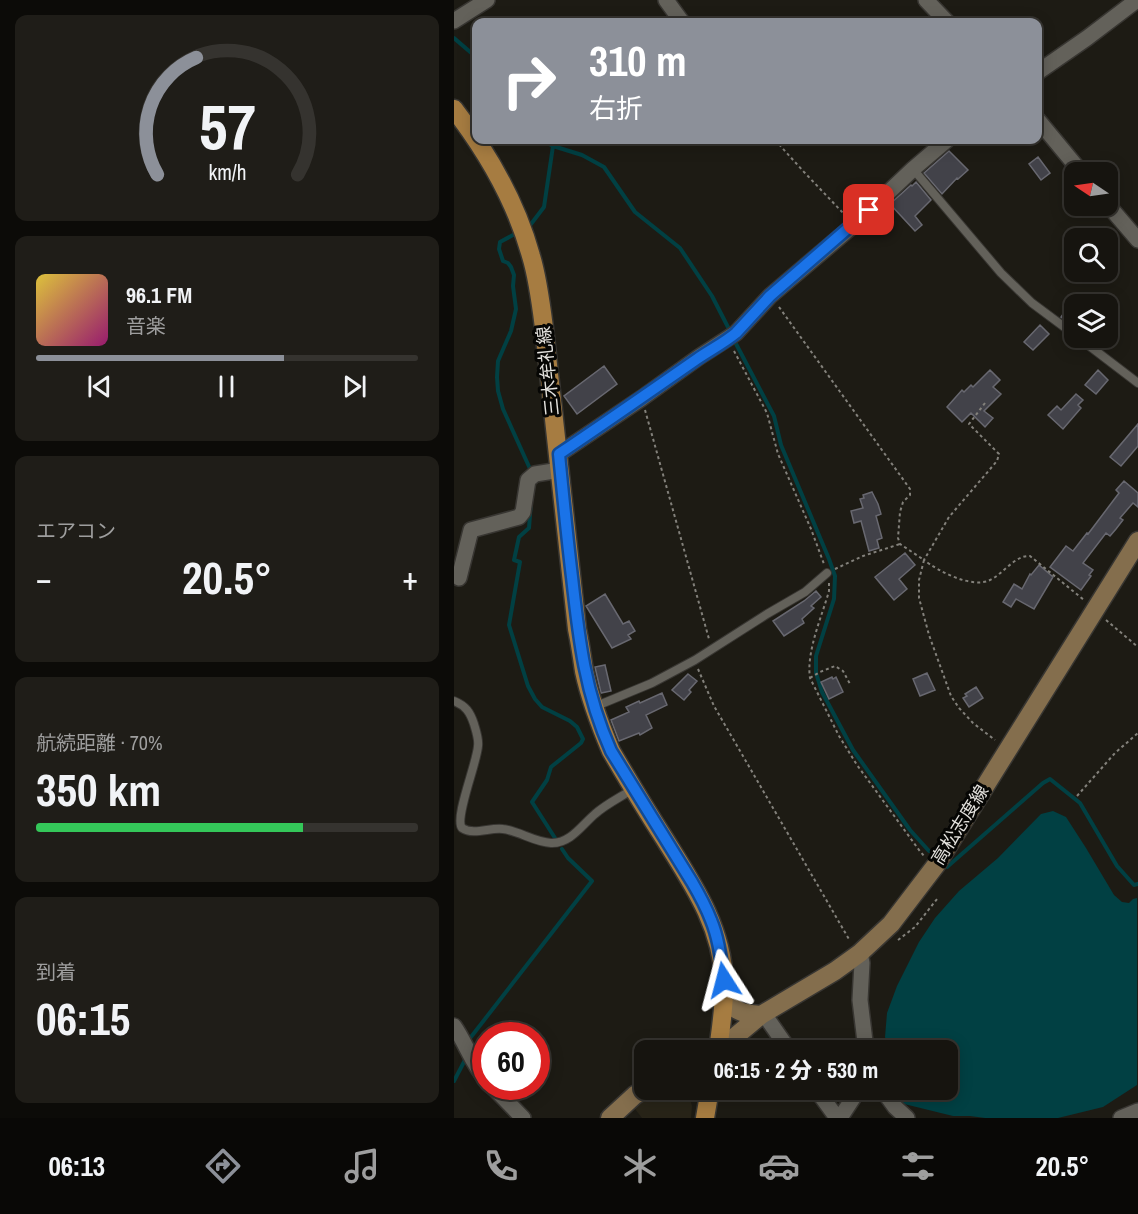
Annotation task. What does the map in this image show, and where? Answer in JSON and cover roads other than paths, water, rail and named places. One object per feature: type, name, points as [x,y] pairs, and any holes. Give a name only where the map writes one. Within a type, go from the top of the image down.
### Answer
[{"type":"main road","name":"三木牟礼線","points":[[454,109],[472,134]]},
{"type":"main road","name":"三木牟礼線","points":[[479,144],[513,206],[524,234],[539,291],[577,629],[584,671],[594,708],[611,751],[692,882],[712,921],[724,980],[720,1040]]},
{"type":"main road","name":"高松志度線","points":[[731,1040],[762,1015],[835,971],[860,953],[890,924],[936,866],[1138,541]]},
{"type":"main road","points":[[721,959],[726,971],[727,997],[732,1007],[747,1014],[762,1015]]},
{"type":"main road","points":[[610,1118],[634,1096]]},
{"type":"main road","points":[[704,1118],[707,1100]]},
{"type":"street","points":[[454,21],[487,0]]},
{"type":"street","points":[[666,0],[679,18]]},
{"type":"street","points":[[925,0],[943,18]]},
{"type":"street","points":[[1042,69],[1137,0]]},
{"type":"street","points":[[1042,125],[1073,162]]},
{"type":"street","points":[[459,578],[471,531],[519,517],[523,512],[528,480],[559,462],[642,398],[731,337],[770,296],[855,224],[942,144]]},
{"type":"street","points":[[1117,216],[1138,240]]},
{"type":"street","points":[[860,953],[862,963],[860,1000],[865,1040]]},
{"type":"street","points":[[762,1015],[781,1040]]},
{"type":"street","points":[[454,1026],[472,1058]]},
{"type":"street","points":[[506,1100],[523,1118]]},
{"type":"street","points":[[824,1100],[838,1118],[851,1100]]},
{"type":"street","points":[[890,1100],[907,1118]]},
{"type":"street","points":[[1121,1118],[1138,1111]]},
{"type":"lane","points":[[913,169],[1001,273],[1032,303],[1064,326]]},
{"type":"lane","points":[[1092,348],[1138,383]]},
{"type":"lane","points":[[594,708],[652,683],[695,660],[805,592],[831,571]]},
{"type":"lane","points":[[454,701],[463,705],[470,714],[478,744],[457,815],[458,824],[463,829],[474,832],[503,829],[548,843],[561,843],[579,830],[596,813],[633,789]]},
{"type":"water","points":[[1053,811],[1066,817],[1114,895],[1122,902],[1129,903],[1137,898],[1137,1085],[1103,1107],[1058,1118],[953,1116],[896,1102],[897,1100],[958,1100],[958,1040],[886,1040],[887,1013],[897,986],[919,942],[935,918],[959,891],[998,858],[1041,814]]},
{"type":"waterway","points":[[454,38],[472,54]]},
{"type":"waterway","points":[[549,144],[582,155],[604,167],[635,212],[680,248],[712,296],[731,333]]},
{"type":"waterway","points":[[528,228],[544,207],[553,146]]},
{"type":"waterway","points":[[513,235],[500,242],[499,249],[503,261],[508,263],[514,275],[516,309],[511,331],[498,361],[498,391],[503,409],[531,471]]},
{"type":"waterway","points":[[734,340],[774,416],[781,445],[835,576],[834,599],[816,656],[816,673],[822,692],[853,750],[910,830],[929,851]]},
{"type":"waterway","points":[[531,502],[529,528],[519,537],[514,560],[520,562],[509,625],[528,686],[535,699],[542,707],[570,721],[577,727],[583,739],[551,767],[547,780],[532,802],[555,838]]},
{"type":"waterway","points":[[947,867],[1050,779],[1080,803],[1117,866],[1134,885],[1138,884]]},
{"type":"waterway","points":[[471,1037],[592,881],[562,849]]},
{"type":"waterway","points":[[454,1081],[466,1058]]}]
